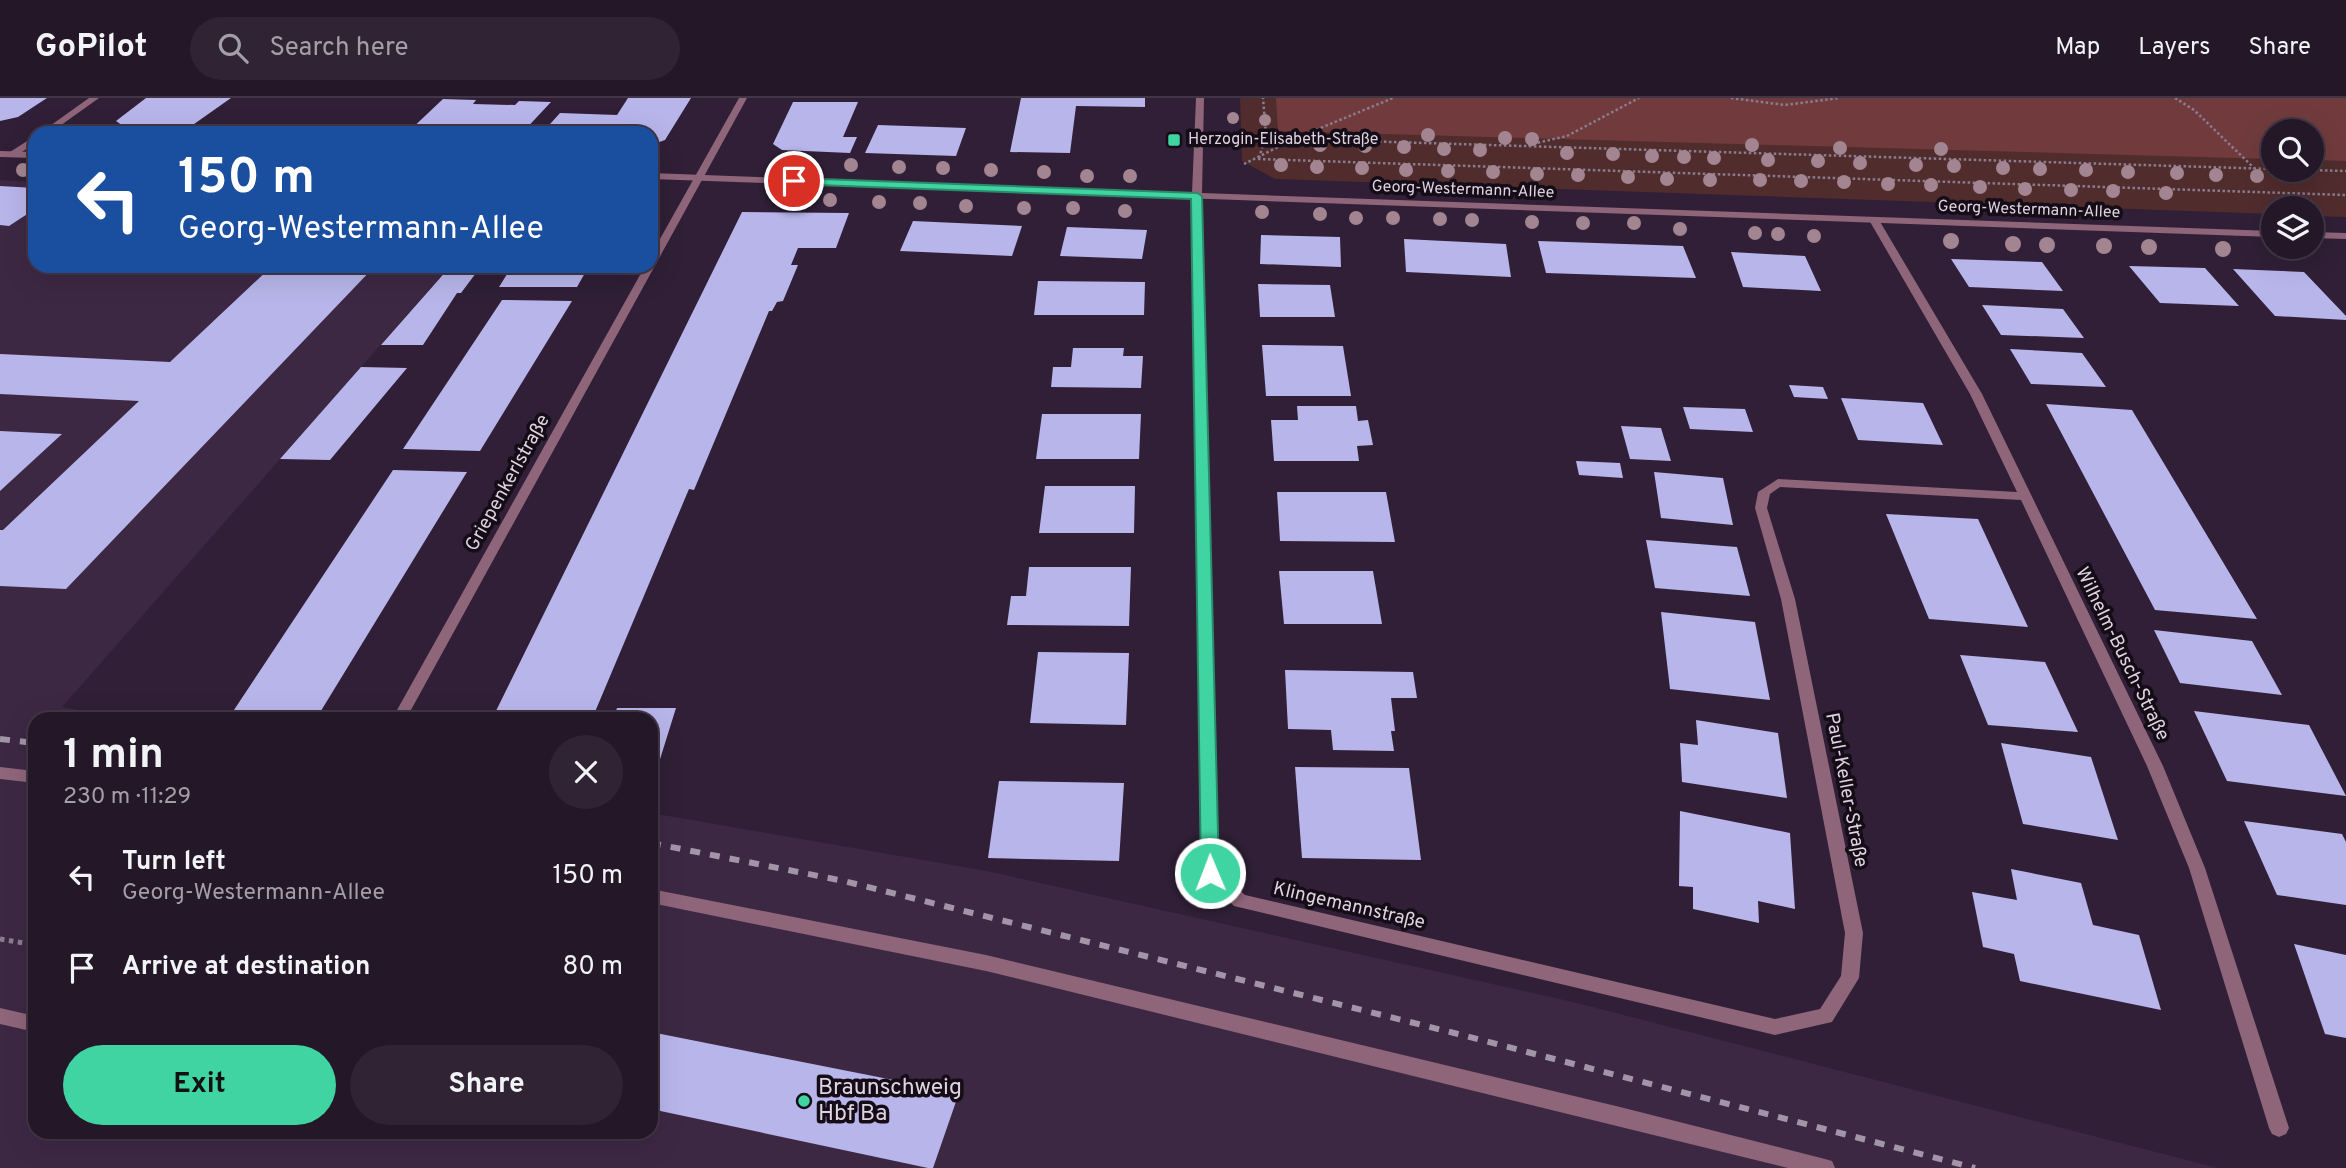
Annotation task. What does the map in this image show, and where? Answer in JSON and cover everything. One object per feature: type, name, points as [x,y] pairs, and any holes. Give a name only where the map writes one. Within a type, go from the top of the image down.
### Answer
[{"type":"street","points":[[54,126],[95,98]]},
{"type":"street","name":"Griepenkerlstraße","points":[[658,252],[743,98]]},
{"type":"street","points":[[1197,196],[1200,98]]},
{"type":"street","points":[[13,154],[28,144]]},
{"type":"street","points":[[0,154],[28,155]]},
{"type":"street","name":"Georg-Westermann-Allee","points":[[658,176],[2261,234]]},
{"type":"street","name":"Klingemannstraße","points":[[1197,196],[1210,873],[1240,901],[1494,958]]},
{"type":"street","name":"Wilhelm-Busch-Straße","points":[[1874,220],[1976,394],[2155,766],[2197,869],[2279,1128]]},
{"type":"street","points":[[2324,235],[2346,236]]},
{"type":"street","name":"Griepenkerlstraße","points":[[403,712],[647,273]]},
{"type":"street","name":"Paul-Keller-Straße","points":[[1494,958],[1775,1027],[1826,1016],[1850,978],[1854,933],[1788,599],[1761,508],[1764,492],[1778,483],[2024,496]]},
{"type":"street","points":[[0,773],[28,776]]},
{"type":"street","points":[[658,897],[1000,966],[1607,1112],[1825,1168]]},
{"type":"street","points":[[0,1016],[28,1022]]},
{"type":"path","points":[[1258,159],[1266,135],[1263,98]]},
{"type":"path","points":[[1258,159],[1294,139],[1393,98]]},
{"type":"path","points":[[1522,146],[1567,136],[1639,98]]},
{"type":"path","points":[[1731,98],[1777,105],[1813,104],[1839,98]]},
{"type":"path","points":[[2175,98],[2194,110],[2254,168]]},
{"type":"path","points":[[1294,139],[2261,168]]},
{"type":"path","points":[[1258,159],[2346,195]]},
{"type":"path","points":[[2324,170],[2346,171]]},
{"type":"path","points":[[0,939],[28,944]]},
{"type":"shaded area","points":[[1240,98],[2346,98],[2346,217],[2324,216],[2324,196],[2261,196],[2261,214],[1275,179],[1242,161]]},
{"type":"shaded area","points":[[1276,98],[2346,98],[2346,161],[2324,160],[2324,119],[2261,119],[2261,159],[1278,131]]},
{"type":"shaded area","points":[[0,180],[28,182],[28,273],[444,273],[62,707],[88,712],[28,712],[28,1139],[658,1139],[658,814],[987,871],[1573,1002],[2218,1168],[0,1168]]},
{"type":"building","points":[[0,98],[47,98],[18,117],[0,121]]},
{"type":"building","points":[[146,98],[231,98],[191,126],[123,126],[116,121]]},
{"type":"building","points":[[628,98],[691,98],[665,140],[658,142],[658,126],[548,126],[560,113],[617,115]]},
{"type":"building","points":[[1021,98],[1145,98],[1145,107],[1076,106],[1070,153],[1010,152]]},
{"type":"building","points":[[443,99],[476,100],[473,104],[551,102],[529,126],[414,126]]},
{"type":"building","points":[[793,102],[858,102],[843,137],[857,137],[850,153],[782,150],[773,144]]},
{"type":"building","points":[[878,125],[966,128],[956,156],[865,153]]},
{"type":"building","points":[[0,186],[28,188],[28,214],[9,226],[0,225]]},
{"type":"building","points":[[742,212],[849,213],[836,248],[798,248],[791,265],[798,265],[783,301],[777,302],[772,311],[769,311],[694,490],[689,489],[595,712],[495,712]]},
{"type":"building","points":[[913,221],[1022,226],[1012,256],[900,251]]},
{"type":"building","points":[[1067,227],[1147,230],[1142,259],[1060,256]]},
{"type":"building","points":[[1261,235],[1340,237],[1341,267],[1260,264]]},
{"type":"building","points":[[1404,239],[1506,244],[1511,277],[1406,272]]},
{"type":"building","points":[[1538,241],[1683,246],[1696,278],[1546,273]]},
{"type":"building","points":[[1731,252],[1805,256],[1821,291],[1743,287]]},
{"type":"building","points":[[1951,259],[2042,262],[2063,291],[1969,287]]},
{"type":"building","points":[[2129,266],[2205,268],[2239,306],[2160,303]]},
{"type":"building","points":[[2233,269],[2304,272],[2346,316],[2346,320],[2275,316]]},
{"type":"building","points":[[265,273],[368,273],[66,589],[0,586],[0,530],[139,401],[0,394],[0,354],[170,362]]},
{"type":"building","points":[[444,273],[476,273],[461,293],[457,293],[423,345],[381,345]]},
{"type":"building","points":[[508,273],[585,273],[577,287],[499,287]]},
{"type":"building","points":[[1038,281],[1145,282],[1144,315],[1034,315]]},
{"type":"building","points":[[1258,284],[1330,285],[1335,317],[1260,317]]},
{"type":"building","points":[[502,300],[572,301],[480,451],[403,449]]},
{"type":"building","points":[[1982,305],[2063,309],[2084,338],[2001,335]]},
{"type":"building","points":[[1262,345],[1343,346],[1351,396],[1266,396]]},
{"type":"building","points":[[1073,348],[1124,348],[1123,356],[1143,356],[1141,388],[1051,387],[1053,367],[1071,367]]},
{"type":"building","points":[[2010,349],[2082,353],[2106,387],[2031,384]]},
{"type":"building","points":[[361,367],[407,368],[330,460],[280,459]]},
{"type":"building","points":[[1789,385],[1823,387],[1828,399],[1794,397]]},
{"type":"building","points":[[1841,398],[1923,403],[1943,445],[1858,440]]},
{"type":"building","points":[[2046,404],[2132,410],[2257,619],[2155,610]]},
{"type":"building","points":[[1297,406],[1356,406],[1358,421],[1368,420],[1373,445],[1357,446],[1359,461],[1274,461],[1271,420],[1298,420]]},
{"type":"building","points":[[1683,407],[1745,409],[1753,432],[1690,429]]},
{"type":"building","points":[[1042,414],[1141,414],[1139,459],[1036,459]]},
{"type":"building","points":[[1621,426],[1661,428],[1671,461],[1630,459]]},
{"type":"building","points":[[0,431],[62,434],[0,491]]},
{"type":"building","points":[[1576,461],[1620,463],[1623,478],[1579,475]]},
{"type":"building","points":[[393,470],[467,472],[320,712],[233,712]]},
{"type":"building","points":[[1654,472],[1723,478],[1733,525],[1661,518]]},
{"type":"building","points":[[1045,486],[1135,486],[1134,533],[1039,533]]},
{"type":"building","points":[[1277,492],[1386,492],[1395,542],[1280,541]]},
{"type":"building","points":[[1886,514],[1978,519],[2028,627],[1929,619]]},
{"type":"building","points":[[1646,540],[1737,547],[1750,596],[1655,588]]},
{"type":"building","points":[[1029,567],[1131,567],[1129,626],[1007,625],[1011,596],[1026,596]]},
{"type":"building","points":[[1279,571],[1373,571],[1382,624],[1284,624]]},
{"type":"building","points":[[1661,612],[1755,622],[1770,700],[1670,689]]},
{"type":"building","points":[[2154,630],[2252,641],[2282,695],[2180,683]]},
{"type":"building","points":[[1038,652],[1129,653],[1126,725],[1030,723]]},
{"type":"building","points":[[1960,655],[2045,662],[2078,732],[1988,725]]},
{"type":"building","points":[[1285,670],[1413,672],[1417,698],[1391,698],[1395,731],[1391,731],[1394,751],[1333,750],[1331,730],[1288,729]]},
{"type":"building","points":[[617,708],[676,708],[658,766],[658,712],[616,712]]},
{"type":"building","points":[[2194,711],[2309,725],[2346,796],[2227,781]]},
{"type":"building","points":[[1696,720],[1778,733],[1787,798],[1682,782],[1680,743],[1698,745]]},
{"type":"building","points":[[2001,743],[2091,757],[2118,840],[2023,824]]},
{"type":"building","points":[[1295,767],[1409,768],[1421,860],[1302,858]]},
{"type":"building","points":[[999,781],[1124,783],[1119,861],[988,858]]},
{"type":"building","points":[[1680,811],[1790,833],[1795,909],[1758,901],[1759,923],[1693,909],[1693,887],[1679,886]]},
{"type":"building","points":[[2244,821],[2342,834],[2346,842],[2346,905],[2277,895]]},
{"type":"building","points":[[2011,869],[2081,883],[2093,925],[2139,935],[2161,1010],[2020,981],[2014,954],[1983,947],[1972,892],[2017,900]]},
{"type":"building","points":[[2294,944],[2346,955],[2346,1038],[2325,1034]]},
{"type":"building","name":"Braunschweig Hbf Ba","points":[[658,1033],[959,1093],[933,1168],[658,1110]]},
{"type":"railway","points":[[0,739],[28,742]]},
{"type":"railway","points":[[658,844],[844,881],[1454,1033],[1975,1168]]},
{"type":"place","name":"Herzogin-Elisabeth-Straße","points":[[1174,140]]},
{"type":"place","name":"Braunschweig Hbf Ba","points":[[804,1101]]},
{"type":"route","points":[[794,181],[1197,196],[1210,873]]}]
